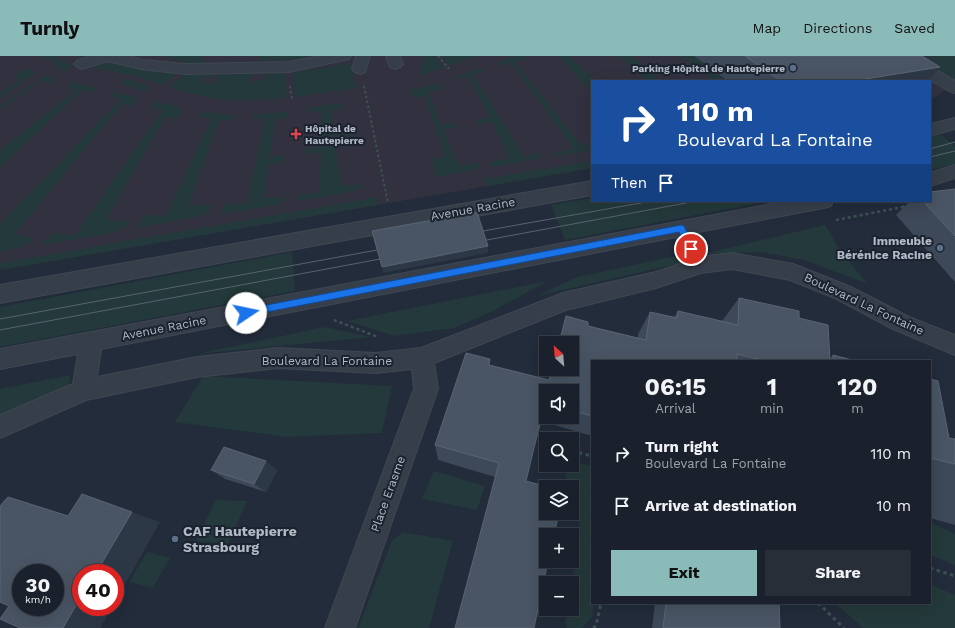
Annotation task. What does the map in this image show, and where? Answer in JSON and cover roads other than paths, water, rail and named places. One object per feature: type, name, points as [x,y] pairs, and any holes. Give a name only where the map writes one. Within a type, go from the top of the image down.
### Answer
[{"type":"street","points":[[82,64],[106,56],[116,56],[141,64],[183,71],[257,62],[289,70],[344,56]]},
{"type":"street","points":[[919,56],[929,63],[930,80]]},
{"type":"street","points":[[894,58],[928,80]]},
{"type":"street","points":[[931,81],[955,88]]},
{"type":"street","points":[[931,82],[955,101]]},
{"type":"street","points":[[931,130],[955,123]]},
{"type":"street","points":[[931,180],[955,171]]},
{"type":"street","points":[[931,180],[955,179]]},
{"type":"street","name":"Avenue Racine","points":[[0,294],[591,188]]},
{"type":"street","name":"Avenue Racine","points":[[0,359],[91,343],[819,202]]},
{"type":"street","points":[[681,228],[700,265]]},
{"type":"street","name":"Boulevard La Fontaine","points":[[0,427],[84,390],[197,367],[278,358],[376,363],[422,358],[563,302],[656,280],[700,265],[732,261],[793,272],[844,293],[901,323],[955,345]]},
{"type":"street","points":[[84,390],[91,343]]},
{"type":"street","name":"Place Erasme","points":[[340,628],[426,388],[422,358]]},
{"type":"tram line","points":[[931,149],[955,142]]},
{"type":"tram line","points":[[931,157],[955,151]]},
{"type":"tram line","points":[[472,233],[646,202]]},
{"type":"tram line","points":[[476,242],[692,202]]},
{"type":"tram line","points":[[0,319],[388,248]]},
{"type":"tram line","points":[[0,330],[391,257]]},
{"type":"place","name":"Parking Hôpital de Hautepierre","points":[[793,68]]},
{"type":"place","name":"Hôpital de Hautepierre","points":[[296,134]]},
{"type":"place","name":"Immeuble Bérénice Racine","points":[[940,248]]},
{"type":"place","name":"CAF Hautepierre Strasbourg","points":[[175,539]]}]
